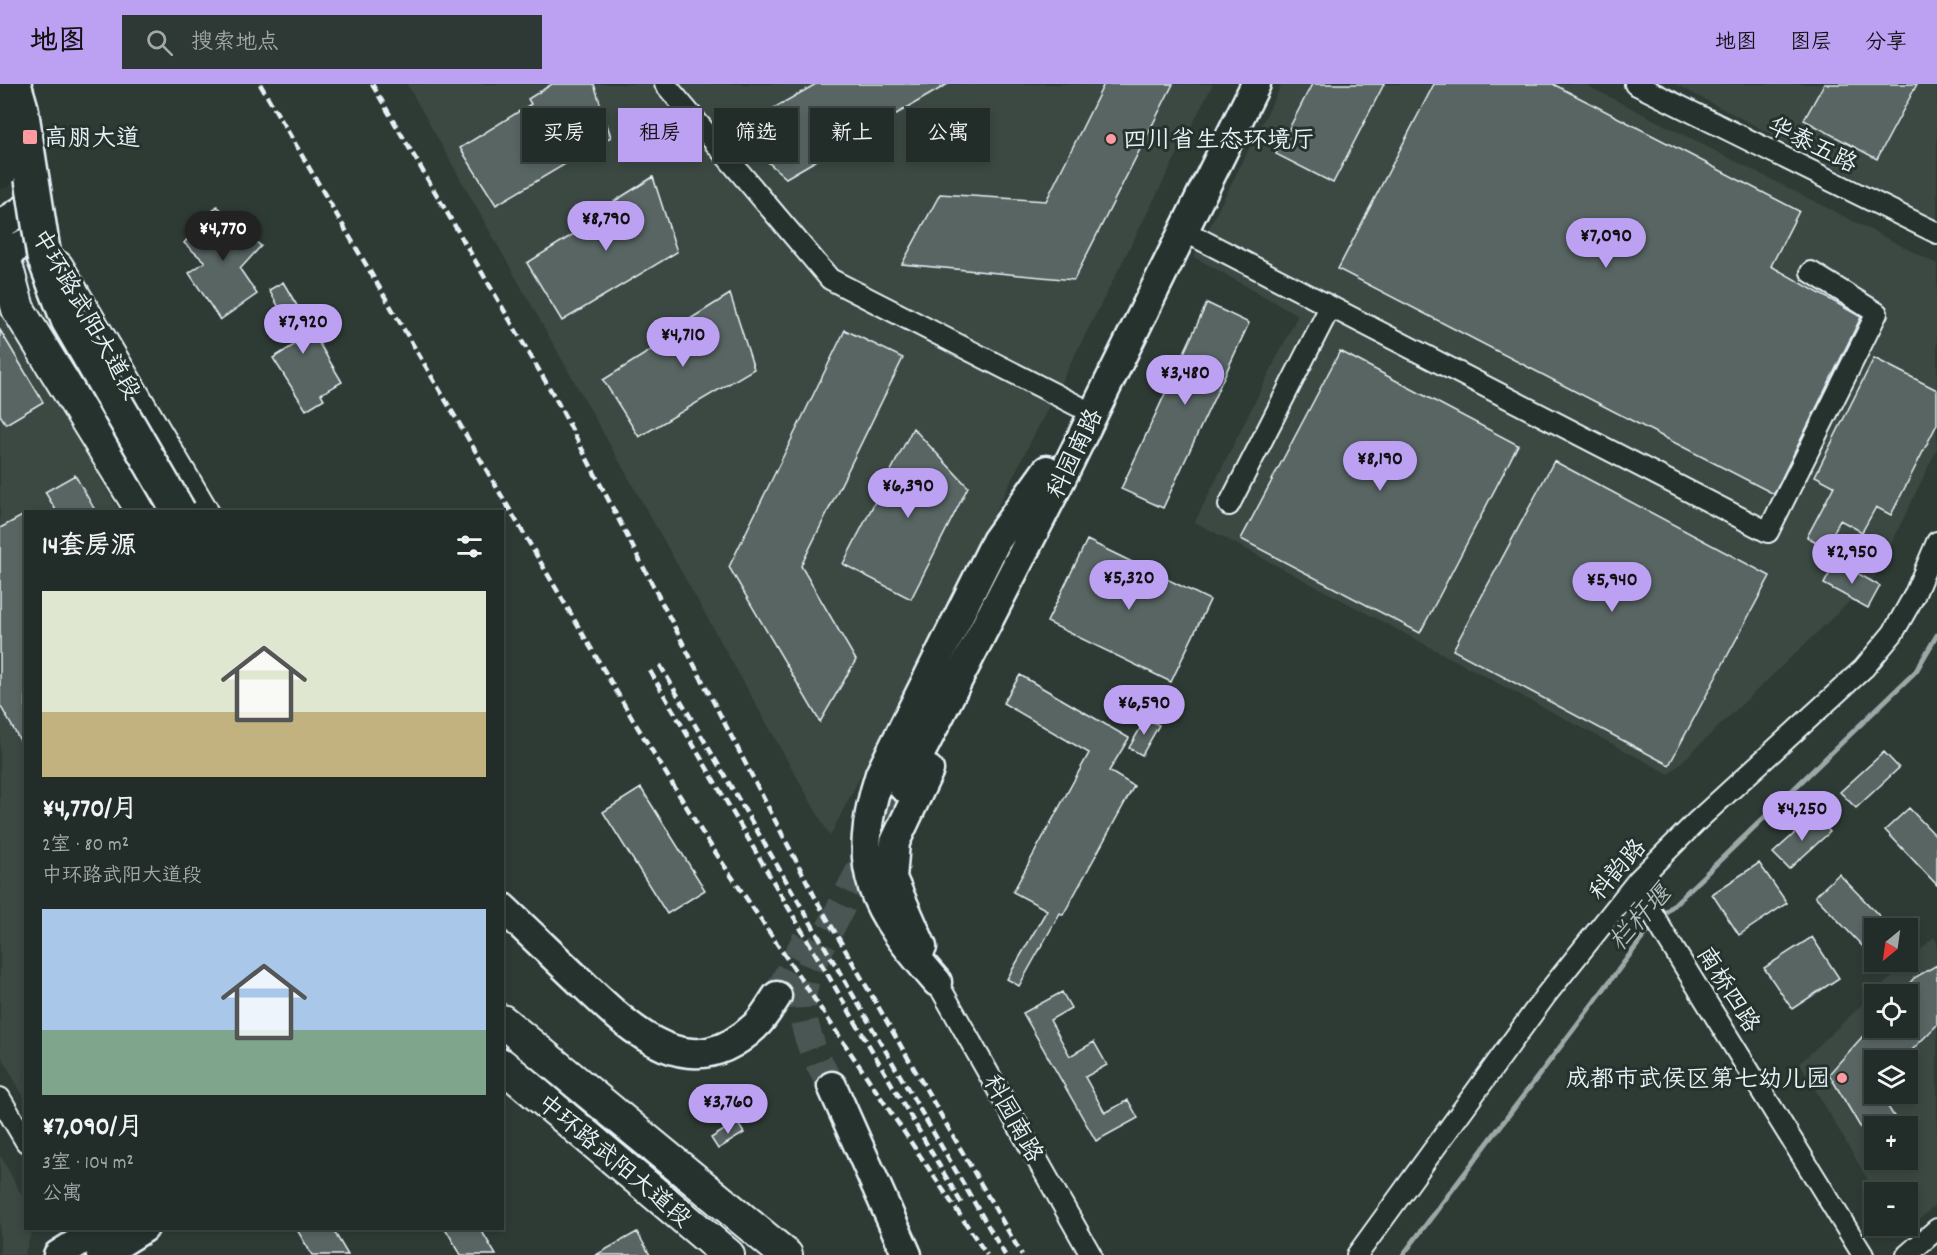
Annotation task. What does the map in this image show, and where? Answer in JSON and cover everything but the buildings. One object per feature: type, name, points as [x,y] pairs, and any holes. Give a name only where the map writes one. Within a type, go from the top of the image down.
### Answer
[{"type":"highway","points":[[0,172],[4,144],[4,84]]},
{"type":"highway","points":[[14,84],[21,108],[44,257],[68,320],[178,510]]},
{"type":"main road","name":"中环路武阳大道段","points":[[0,105],[38,237],[201,510]]},
{"type":"main road","points":[[1,244],[18,309],[142,510]]},
{"type":"main road","name":"中环路武阳大道段","points":[[504,1023],[786,1255]]},
{"type":"main road","name":"中环路武阳大道段","points":[[504,1067],[729,1255]]},
{"type":"street","points":[[666,84],[830,279],[1078,406]]},
{"type":"street","name":"科园南路","points":[[1055,473],[1078,406],[1239,84]]},
{"type":"street","name":"科园南路","points":[[897,784],[1055,473],[1184,231],[1256,84]]},
{"type":"street","name":"华泰五路","points":[[1635,84],[1937,233]]},
{"type":"street","points":[[1,244],[28,207]]},
{"type":"street","points":[[1184,231],[1768,532],[1877,313],[1811,272]]},
{"type":"street","points":[[1,244],[38,237]]},
{"type":"street","points":[[1229,505],[1330,307]]},
{"type":"street","name":"科韵路","points":[[1357,1255],[1546,995],[1638,880],[1697,821],[1864,668],[1893,633],[1914,596],[1937,542]]},
{"type":"street","points":[[897,784],[865,835],[870,887],[905,945],[937,982]]},
{"type":"street","points":[[897,784],[892,879],[937,982]]},
{"type":"street","name":"南桥四路","points":[[1638,880],[1644,899],[1665,935],[1863,1255]]},
{"type":"street","points":[[504,909],[622,1022],[653,1043],[681,1054],[706,1052],[733,1044],[757,1025],[777,996]]},
{"type":"street","name":"科园南路","points":[[937,982],[1091,1255]]},
{"type":"street","points":[[832,1086],[907,1255]]},
{"type":"street","points":[[0,1098],[24,1139]]},
{"type":"street","points":[[1907,1255],[1937,1229]]},
{"type":"street","points":[[85,1244],[137,1230]]},
{"type":"shaded area","points":[[407,84],[1213,84],[830,836]]},
{"type":"shaded area","points":[[1282,84],[1584,84],[1937,264],[1937,449],[1875,577],[1669,774],[1195,522],[1298,315],[1194,257]]},
{"type":"shaded area","points":[[1675,84],[1937,84],[1937,221]]},
{"type":"shaded area","points":[[0,318],[11,323],[118,510],[24,510],[24,1097],[0,1054]]},
{"type":"shaded area","name":"成都市武侯区第七幼儿园","points":[[1934,937],[1937,942],[1937,1203],[1918,1221],[1918,1182],[1869,1182],[1800,1063],[1864,1003],[1864,1038],[1918,1038],[1918,984],[1884,984],[1897,972],[1918,972],[1918,952]]},
{"type":"shaded area","points":[[0,1155],[24,1199],[24,1230],[33,1230],[24,1255],[0,1255]]},
{"type":"waterway","name":"栏杆堰","points":[[1660,918],[1916,671],[1937,635]]},
{"type":"waterway","name":"栏杆堰","points":[[1403,1255],[1653,924]]},
{"type":"tunnel","points":[[832,1086],[819,1064],[805,1026],[802,1000],[804,987],[817,953],[903,787]]},
{"type":"tunnel","points":[[777,996],[806,939]]},
{"type":"railway","points":[[260,84],[632,718],[705,837],[987,1255]]},
{"type":"railway","points":[[372,84],[557,401],[817,901],[1022,1255]]},
{"type":"railway","points":[[660,665],[1005,1255]]},
{"type":"railway","points":[[650,671],[963,1206]]},
{"type":"place","name":"高朋大道","points":[[30,137]]},
{"type":"place","name":"四川省生态环境厅","points":[[1111,139]]},
{"type":"place","name":"成都市武侯区第七幼儿园","points":[[1842,1078]]}]
